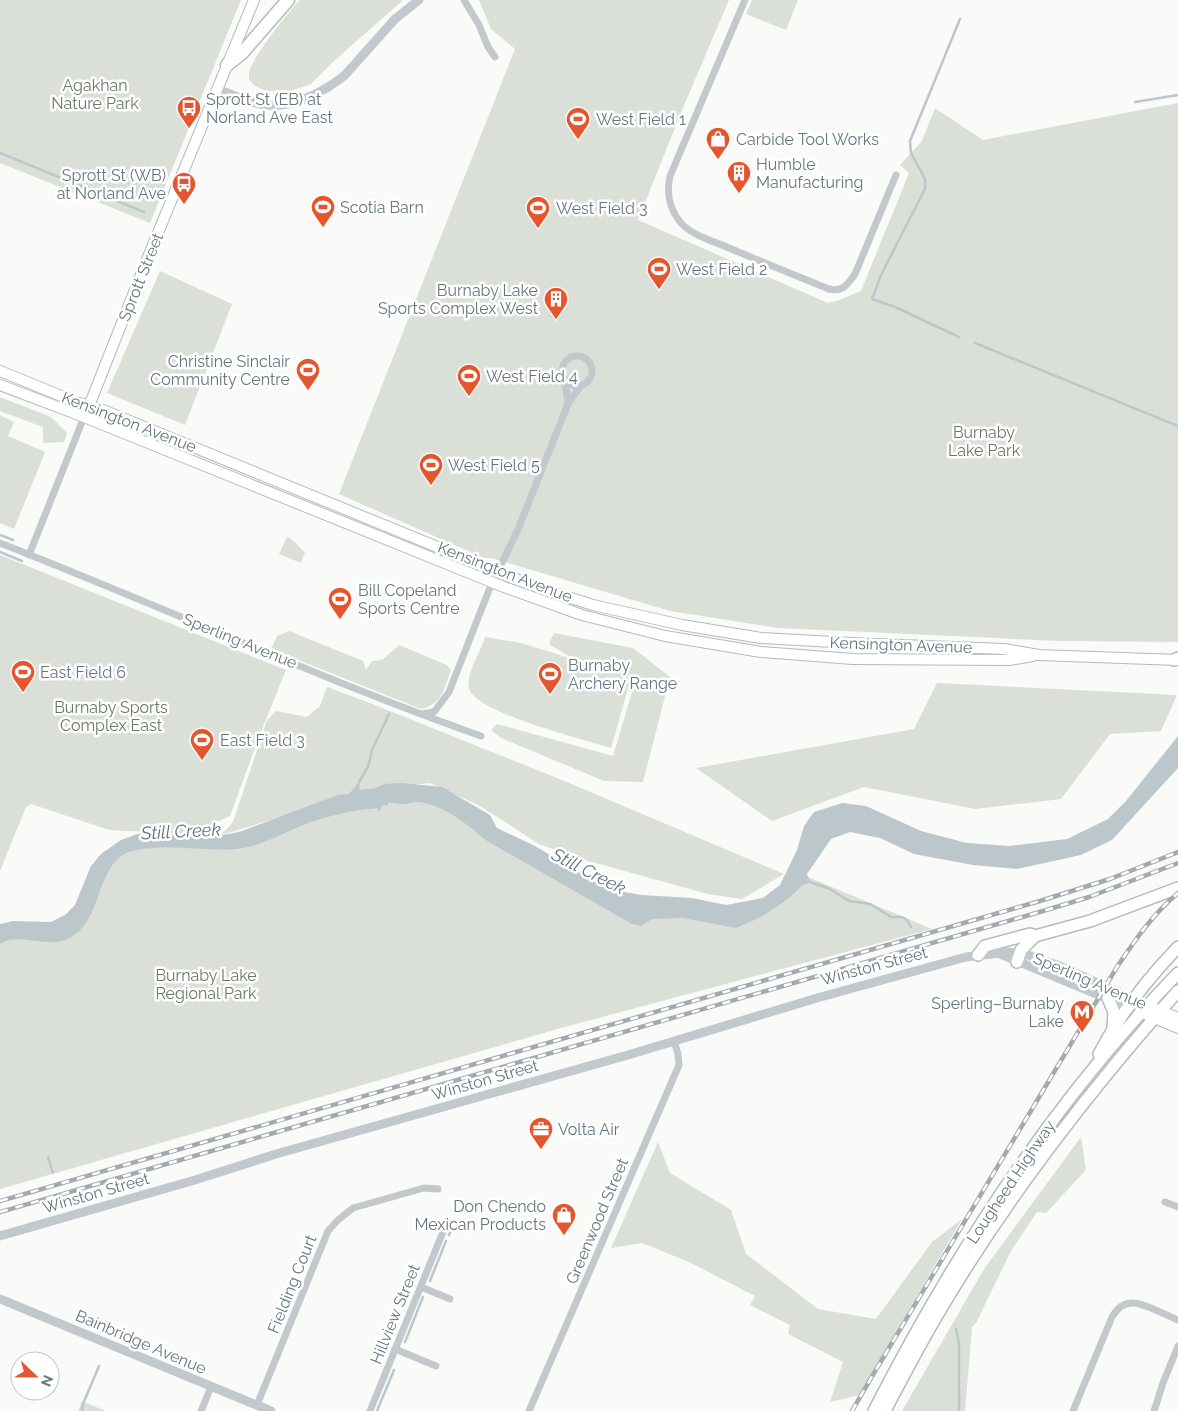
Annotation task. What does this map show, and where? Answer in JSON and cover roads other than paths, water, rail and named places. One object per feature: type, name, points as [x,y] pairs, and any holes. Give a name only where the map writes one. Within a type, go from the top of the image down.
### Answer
[{"type":"highway","points":[[227,65],[242,53],[288,0]]},
{"type":"main road","name":"Sprott Street","points":[[84,417],[254,0]]},
{"type":"main road","name":"Kensington Avenue","points":[[0,371],[543,590],[593,605],[682,625],[753,637],[851,644],[1004,649],[1039,655],[1177,660]]},
{"type":"main road","name":"Kensington Avenue","points":[[0,385],[551,605],[610,622],[665,636],[761,652],[853,659],[1009,660],[1039,655]]},
{"type":"main road","points":[[1018,958],[1025,945],[1035,936],[1090,921],[1178,888]]},
{"type":"main road","points":[[978,955],[985,946],[1030,934],[1035,936]]},
{"type":"main road","points":[[1090,1072],[1113,1026],[1161,964],[1178,947]]},
{"type":"main road","name":"Lougheed Highway","points":[[874,1411],[894,1371],[962,1253],[1037,1142],[1090,1072],[1144,1008],[1178,973]]},
{"type":"main road","name":"Lougheed Highway","points":[[885,1411],[971,1258],[1062,1130],[1116,1062],[1178,991]]},
{"type":"main road","points":[[1108,998],[1114,1012],[1113,1026]]},
{"type":"main road","name":"Sperling Avenue","points":[[1144,1008],[1178,1028]]},
{"type":"main road","name":"Sperling Avenue","points":[[1157,1015],[1178,1018]]},
{"type":"street","points":[[217,89],[266,105],[290,103],[306,98],[345,75],[395,19],[419,0]]},
{"type":"street","points":[[464,0],[495,57]]},
{"type":"street","points":[[745,0],[670,176],[669,201],[675,215],[682,224],[697,234],[829,289],[839,290],[848,284],[855,274],[896,175]]},
{"type":"street","points":[[420,714],[434,712],[449,692],[493,582],[519,527],[568,404],[581,385],[588,381],[592,372],[590,362],[582,356],[572,356],[564,362],[562,371],[568,404]]},
{"type":"street","points":[[564,380],[572,385],[581,385]]},
{"type":"street","name":"Sprott Street","points":[[29,555],[84,417]]},
{"type":"street","name":"Sperling Avenue","points":[[0,543],[420,714],[481,736]]},
{"type":"street","name":"Sperling Avenue","points":[[978,955],[1008,952],[1108,998],[1131,1002]]},
{"type":"street","name":"Winston Street","points":[[0,1236],[195,1180],[276,1154],[674,1041],[817,998],[934,965],[978,955]]},
{"type":"street","name":"Sperling Avenue","points":[[1018,958],[1038,958],[1060,966],[1144,1008]]},
{"type":"street","name":"Greenwood Street","points":[[529,1411],[679,1065],[674,1041]]},
{"type":"street","name":"Fielding Court","points":[[257,1405],[328,1231],[353,1208],[424,1188],[438,1189]]},
{"type":"street","points":[[1165,1202],[1178,1207]]},
{"type":"street","name":"Hillview Street","points":[[370,1411],[445,1227]]},
{"type":"street","points":[[421,1287],[450,1299]]},
{"type":"street","name":"Bainbridge Avenue","points":[[0,1299],[271,1411]]},
{"type":"street","points":[[1073,1411],[1112,1317],[1118,1308],[1135,1302],[1178,1320]]},
{"type":"street","points":[[1154,1411],[1163,1382],[1178,1346]]},
{"type":"street","points":[[395,1349],[436,1366]]},
{"type":"street","points":[[201,1411],[211,1387]]},
{"type":"waterway","points":[[959,337],[895,307],[872,299],[881,275],[925,189],[925,179],[911,153],[910,141],[960,19]]},
{"type":"waterway","points":[[1135,102],[1178,95]]},
{"type":"waterway","points":[[0,153],[144,212]]},
{"type":"waterway","points":[[975,343],[1178,426]]},
{"type":"waterway","points":[[0,535],[13,540]]},
{"type":"waterway","points":[[0,552],[22,561]]},
{"type":"waterway","points":[[359,782],[368,767],[372,750],[389,714]]},
{"type":"waterway","points":[[810,882],[830,889],[849,901],[870,904],[891,917],[902,917],[907,920],[911,927]]},
{"type":"waterway","points":[[48,1157],[53,1173]]},
{"type":"waterway","points":[[449,1235],[452,1227]]},
{"type":"waterway","points":[[430,1281],[446,1241]]},
{"type":"waterway","points":[[405,1342],[423,1297]]},
{"type":"waterway","points":[[956,1329],[959,1343],[959,1411]]},
{"type":"waterway","points":[[82,1411],[83,1404],[99,1366]]},
{"type":"waterway","points":[[377,1411],[394,1370]]},
{"type":"railway","points":[[0,1201],[1040,901],[1110,879],[1178,852]]},
{"type":"railway","points":[[0,1212],[1043,911],[1089,897],[1178,863]]},
{"type":"railway","points":[[852,1411],[1117,967],[1152,919],[1178,893]]},
{"type":"place","name":"Sprott St (EB) at Norland Ave East","points":[[189,129]]},
{"type":"place","name":"West Field 1","points":[[578,140]]},
{"type":"place","name":"Carbide Tool Works","points":[[718,160]]},
{"type":"place","name":"Humble Manufacturing","points":[[739,194]]},
{"type":"place","name":"Sprott St (WB) at Norland Ave","points":[[184,205]]},
{"type":"place","name":"Scotia Barn","points":[[323,228]]},
{"type":"place","name":"West Field 3","points":[[538,229]]},
{"type":"place","name":"West Field 2","points":[[659,290]]},
{"type":"place","name":"Burnaby Lake Sports Complex West","points":[[556,320]]},
{"type":"place","name":"Christine Sinclair Community Centre","points":[[308,391]]},
{"type":"place","name":"West Field 4","points":[[469,397]]},
{"type":"place","name":"West Field 5","points":[[431,486]]},
{"type":"place","name":"Bill Copeland Sports Centre","points":[[340,620]]},
{"type":"place","name":"East Field 6","points":[[23,693]]},
{"type":"place","name":"Burnaby Archery Range","points":[[550,695]]},
{"type":"place","name":"East Field 3","points":[[202,761]]},
{"type":"place","name":"Sperling–Burnaby Lake","points":[[1082,1033]]},
{"type":"place","name":"Volta Air","points":[[541,1150]]},
{"type":"place","name":"Don Chendo Mexican Products","points":[[564,1236]]},
{"type":"park label","name":"Agakhan Nature Park","points":[[95,94]]},
{"type":"park label","name":"Burnaby Lake Park","points":[[984,441]]},
{"type":"park label","name":"Burnaby Sports Complex East","points":[[111,716]]},
{"type":"park label","name":"Burnaby Lake Regional Park","points":[[206,984]]},
{"type":"water label","name":"Still Creek","points":[[181,831]]},
{"type":"water label","name":"Still Creek","points":[[589,871]]}]
